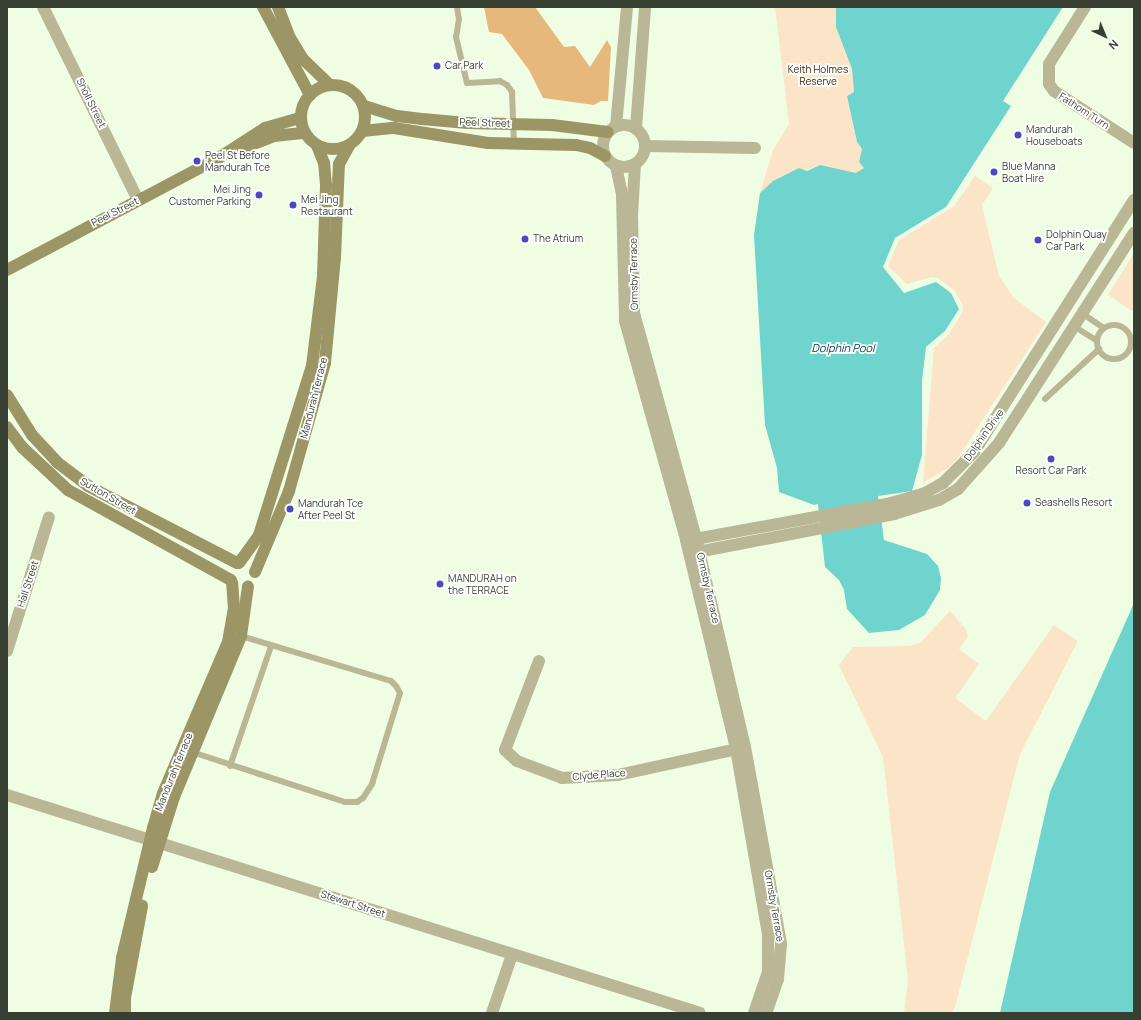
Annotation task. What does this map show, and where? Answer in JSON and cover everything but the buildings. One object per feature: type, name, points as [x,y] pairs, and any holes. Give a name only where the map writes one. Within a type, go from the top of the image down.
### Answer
[{"type":"main road","points":[[263,7],[310,95]]},
{"type":"main road","points":[[278,7],[289,36],[303,59],[330,85],[347,88],[354,92],[364,106],[365,123],[363,131],[349,146],[328,150],[317,146],[305,133],[301,118],[305,102],[310,95],[330,85]]},
{"type":"main road","name":"Peel Street","points":[[364,106],[397,116],[422,119],[612,129]]},
{"type":"main road","name":"Peel Street","points":[[8,268],[220,157],[265,128],[301,118]]},
{"type":"main road","name":"Peel Street","points":[[363,131],[394,128],[488,143],[576,145],[590,148],[605,156]]},
{"type":"main road","name":"Peel Street","points":[[220,157],[274,136],[305,133]]},
{"type":"main road","name":"Mandurah Terrace","points":[[238,563],[259,536],[312,366],[323,276],[326,186],[324,163],[317,146]]},
{"type":"main road","name":"Mandurah Terrace","points":[[255,572],[289,491],[324,363],[335,258],[339,164],[349,146]]},
{"type":"main road","name":"Sutton Street","points":[[7,395],[32,435],[58,463],[88,486],[238,563]]},
{"type":"main road","name":"Sutton Street","points":[[7,427],[23,448],[68,490],[232,582]]},
{"type":"main road","points":[[238,563],[247,563],[255,572],[255,578],[248,586],[241,588],[232,582],[230,572],[238,563]]},
{"type":"main road","name":"Mandurah Terrace","points":[[125,1013],[125,998],[163,794],[228,642],[234,609],[232,582]]},
{"type":"main road","name":"Mandurah Terrace","points":[[115,1013],[122,958],[154,840],[241,636],[248,586]]},
{"type":"street","name":"Sholl Street","points":[[43,7],[138,200]]},
{"type":"street","points":[[612,129],[623,124],[636,128],[645,140],[645,146],[640,160],[635,164],[622,167],[616,166],[605,156],[602,144],[612,129],[627,7]]},
{"type":"street","points":[[636,128],[645,7]]},
{"type":"street","name":"Fathom Turn","points":[[1085,7],[1049,64],[1049,84],[1054,91],[1134,143]]},
{"type":"street","points":[[645,146],[755,148]]},
{"type":"street","name":"Ormsby Terrace","points":[[635,164],[632,214],[634,313],[691,539],[741,748],[781,944],[778,979],[766,1013]]},
{"type":"street","name":"Ormsby Terrace","points":[[616,166],[622,195],[625,321],[691,539]]},
{"type":"street","name":"Dolphin Drive","points":[[691,539],[768,525],[910,504],[943,483],[974,452],[1134,200]]},
{"type":"street","name":"Dolphin Drive","points":[[694,553],[780,536],[947,496],[972,475],[999,443],[1075,327],[1134,233]]},
{"type":"street","name":"Hall Street","points":[[7,651],[49,517]]},
{"type":"street","name":"Clyde Place","points":[[539,662],[505,750],[517,761],[562,778],[570,778],[618,775],[741,748]]},
{"type":"street","name":"Ormsby Terrace","points":[[741,748],[768,934],[768,972],[754,1013]]},
{"type":"street","name":"Stewart Street","points":[[7,795],[700,1013]]},
{"type":"street","points":[[492,1013],[512,955]]},
{"type":"lane","points":[[457,7],[459,19],[456,37],[467,83],[500,81],[507,85],[512,92],[515,124],[514,144]]},
{"type":"lane","points":[[1083,314],[1104,328]]},
{"type":"lane","points":[[1113,324],[1123,327],[1130,333],[1133,343],[1122,357],[1113,359],[1105,356],[1099,349],[1097,341],[1104,328],[1113,324]]},
{"type":"lane","points":[[1075,327],[1097,341]]},
{"type":"lane","points":[[1045,399],[1099,349]]},
{"type":"lane","points":[[192,752],[230,766],[345,802],[357,802],[363,798],[372,784],[400,693],[396,686],[391,682],[241,636]]},
{"type":"lane","points":[[230,766],[271,646]]},
{"type":"green space","name":"Keith Holmes Reserve","points":[[775,7],[836,7],[836,27],[852,69],[854,92],[847,96],[857,142],[862,149],[859,162],[864,168],[856,173],[850,173],[820,165],[773,181],[760,193],[773,150],[789,124]]},
{"type":"green space","points":[[975,176],[993,188],[982,205],[999,276],[1014,298],[1046,322],[958,458],[948,468],[923,483],[934,348],[949,334],[962,313],[963,306],[955,291],[938,278],[932,277],[907,284],[888,266],[899,240],[954,206]]},
{"type":"green space","points":[[1134,253],[1134,308],[1132,311],[1108,295]]},
{"type":"green space","points":[[950,611],[966,629],[968,636],[959,649],[979,664],[955,698],[986,721],[1054,625],[1078,641],[1020,754],[955,1007],[952,1013],[904,1013],[908,980],[883,757],[839,665],[853,647],[909,646],[920,643]]},
{"type":"shaded area","points":[[484,7],[535,7],[564,47],[575,46],[590,67],[607,40],[611,47],[608,101],[601,101],[594,105],[543,98],[529,70],[502,34],[489,32]]},
{"type":"water","name":"Dolphin Pool","points":[[836,7],[1063,7],[1003,101],[1011,106],[946,207],[895,238],[883,267],[904,293],[936,282],[951,293],[959,309],[945,331],[926,347],[922,381],[922,455],[912,491],[878,496],[884,540],[927,554],[938,566],[941,578],[940,590],[925,615],[899,630],[869,633],[847,609],[844,590],[839,580],[825,567],[818,504],[814,505],[779,492],[777,468],[765,425],[754,235],[760,193],[773,181],[799,168],[807,171],[820,165],[856,173],[864,168],[859,162],[862,149],[857,142],[847,96],[854,92],[852,69],[836,27]]},
{"type":"water","points":[[1134,603],[1134,1013],[1000,1013],[1050,792]]},
{"type":"place","name":"Car Park","points":[[437,66]]},
{"type":"place","name":"Mandurah Houseboats","points":[[1018,135]]},
{"type":"place","name":"Peel St Before Mandurah Tce","points":[[197,161]]},
{"type":"place","name":"Blue Manna Boat Hire","points":[[994,172]]},
{"type":"place","name":"Mei Jing Customer Parking","points":[[259,195]]},
{"type":"place","name":"Mei Jing Restaurant","points":[[293,205]]},
{"type":"place","name":"The Atrium","points":[[525,239]]},
{"type":"place","name":"Dolphin Quay Car Park","points":[[1038,240]]},
{"type":"place","name":"Resort Car Park","points":[[1051,459]]},
{"type":"place","name":"Seashells Resort","points":[[1027,503]]},
{"type":"place","name":"Mandurah Tce After Peel St","points":[[290,509]]},
{"type":"place","name":"MANDURAH on the TERRACE","points":[[440,584]]}]
